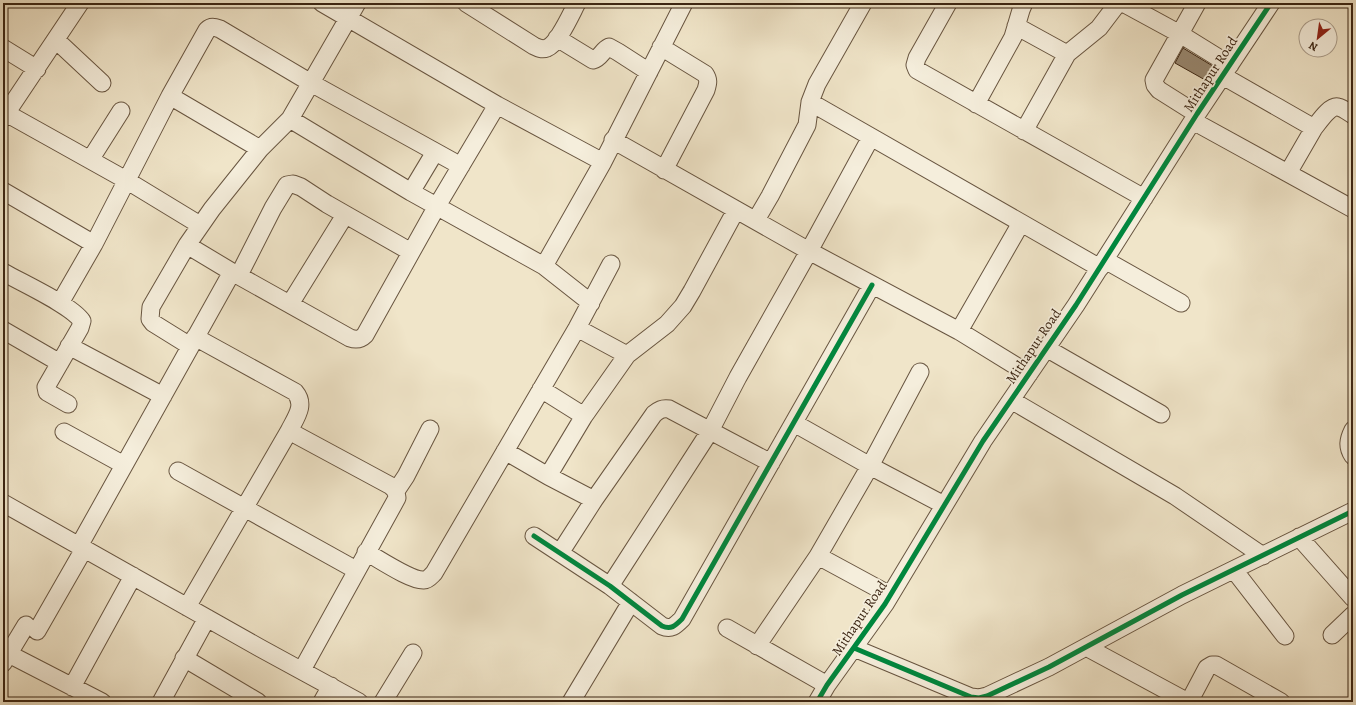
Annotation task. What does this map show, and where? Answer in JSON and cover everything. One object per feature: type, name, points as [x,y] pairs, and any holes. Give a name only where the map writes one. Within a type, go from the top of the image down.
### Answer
[{"type":"street","points":[[80,3],[5,116],[126,180],[200,225]]},
{"type":"street","points":[[322,3],[497,105],[602,162]]},
{"type":"street","points":[[187,607],[289,431],[301,403],[300,398],[295,392],[193,341],[153,323],[149,315],[151,307],[200,225],[260,149],[290,119],[357,3]]},
{"type":"street","points":[[466,3],[534,46],[542,49],[547,48],[555,42],[577,3]]},
{"type":"street","points":[[544,266],[602,162],[684,3]]},
{"type":"street","points":[[756,220],[804,132],[809,118],[810,102],[817,84],[863,3]]},
{"type":"street","points":[[948,3],[916,58],[915,65],[917,70],[1144,198]]},
{"type":"street","points":[[976,104],[1007,48],[1024,3]]},
{"type":"street","points":[[1024,131],[1067,54],[1099,28],[1118,3]]},
{"type":"street","points":[[1123,3],[1180,34],[1227,71],[1314,128]]},
{"type":"street","points":[[1197,3],[1156,76],[1154,80],[1155,85],[1159,90],[1195,118],[1288,173],[1353,209]]},
{"type":"street","name":"Mithapur Road","points":[[817,702],[827,685],[890,596],[983,441],[1102,264],[1195,118],[1271,3]]},
{"type":"street","points":[[1016,26],[1067,54]]},
{"type":"street","points":[[60,303],[94,244],[170,96],[210,27],[220,29],[461,166]]},
{"type":"street","points":[[557,38],[593,60],[599,57],[605,49],[609,47],[649,72]]},
{"type":"street","points":[[56,40],[102,83]]},
{"type":"street","points":[[661,47],[708,78],[706,90],[664,170]]},
{"type":"street","points":[[3,48],[37,69]]},
{"type":"street","points":[[170,96],[260,149]]},
{"type":"street","points":[[810,102],[1021,222],[1102,264],[1181,302]]},
{"type":"street","points":[[188,245],[235,274],[350,338],[356,340],[362,338],[437,206],[497,105]]},
{"type":"street","points":[[1288,173],[1314,128],[1330,109],[1335,106],[1339,107],[1353,115]]},
{"type":"street","points":[[90,160],[121,111]]},
{"type":"street","points":[[290,119],[412,192],[544,266],[591,303]]},
{"type":"street","points":[[610,586],[710,431],[738,377],[871,137]]},
{"type":"street","points":[[613,140],[736,210],[959,331],[1029,374]]},
{"type":"street","points":[[412,192],[435,152]]},
{"type":"street","points":[[102,702],[5,656],[32,628],[81,548],[124,466],[193,341],[235,274],[272,208],[287,185],[293,184],[301,187],[345,215],[411,252]]},
{"type":"street","points":[[3,191],[94,244]]},
{"type":"street","points":[[548,476],[584,416],[627,354],[667,324],[683,306],[736,210]]},
{"type":"street","points":[[290,304],[345,215]]},
{"type":"street","points":[[959,331],[1021,222]]},
{"type":"street","points":[[366,552],[404,574],[417,579],[424,580],[429,578],[434,573],[577,328],[611,264]]},
{"type":"street","points":[[3,272],[60,303],[74,312],[82,321],[80,328],[46,387],[47,392],[68,404]]},
{"type":"street","points":[[534,536],[610,586],[662,626],[672,628],[682,619],[872,285]]},
{"type":"street","points":[[577,328],[627,354]]},
{"type":"street","points":[[3,330],[60,363]]},
{"type":"street","points":[[70,346],[163,396]]},
{"type":"street","points":[[1046,348],[1161,414]]},
{"type":"street","points":[[757,646],[818,556],[870,466],[920,372]]},
{"type":"street","points":[[541,390],[584,416]]},
{"type":"street","points":[[1011,400],[1175,496],[1263,556]]},
{"type":"street","points":[[560,552],[654,414],[663,408],[669,409],[771,463]]},
{"type":"street","points":[[794,423],[870,466],[944,505]]},
{"type":"street","points":[[302,670],[396,498],[396,491],[406,476],[430,429]]},
{"type":"street","points":[[1353,430],[1348,441],[1349,449],[1353,456]]},
{"type":"street","points":[[289,431],[391,486],[396,491]]},
{"type":"street","points":[[64,432],[124,466]]},
{"type":"street","points":[[505,451],[594,500]]},
{"type":"street","points":[[178,471],[356,570]]},
{"type":"street","points":[[3,503],[81,548],[360,702]]},
{"type":"street","points":[[854,648],[978,700],[1049,667],[1182,595],[1353,512]]},
{"type":"street","points":[[1299,537],[1353,598]]},
{"type":"street","points":[[818,556],[890,596]]},
{"type":"street","points":[[1234,570],[1285,636]]},
{"type":"street","points":[[72,687],[133,576]]},
{"type":"street","points":[[571,702],[631,602]]},
{"type":"street","points":[[1332,635],[1353,615]]},
{"type":"street","points":[[161,702],[207,618]]},
{"type":"street","points":[[727,628],[827,685]]},
{"type":"street","points":[[1086,647],[1189,702],[1207,668],[1212,665],[1281,702]]},
{"type":"street","points":[[383,702],[413,653]]},
{"type":"street","points":[[184,658],[258,702]]},
{"type":"street","points":[[322,702],[331,686]]},
{"type":"building","points":[[1183,48],[1216,68],[1207,81],[1175,63]]},
{"type":"cycle path","points":[[817,702],[827,685],[885,604],[983,441],[1076,305],[1197,114],[1271,3]]},
{"type":"cycle path","points":[[534,536],[610,586],[662,626],[668,628],[675,625],[682,619],[872,285]]},
{"type":"cycle path","points":[[854,648],[971,697],[979,698],[987,696],[1049,667],[1182,595],[1353,511]]}]
